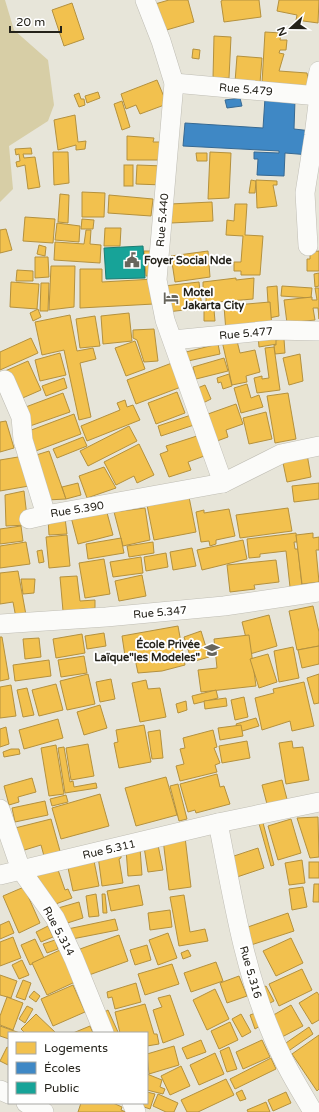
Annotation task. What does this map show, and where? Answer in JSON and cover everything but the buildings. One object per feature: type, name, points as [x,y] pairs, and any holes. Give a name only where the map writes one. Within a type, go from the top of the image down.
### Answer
[{"type":"street","name":"Rue 5.440","points":[[145,0],[161,41],[174,83],[157,280],[164,320],[173,340],[223,483]]},
{"type":"street","points":[[308,246],[305,194],[314,136],[319,71]]},
{"type":"street","name":"Rue 5.479","points":[[174,83],[317,96]]},
{"type":"street","name":"Rue 5.477","points":[[173,340],[273,330],[319,331]]},
{"type":"street","name":"Rue 5.390","points":[[5,380],[21,417],[23,440],[37,517],[223,483],[281,454],[319,446]]},
{"type":"street","name":"Rue 5.347","points":[[0,624],[106,617],[216,607],[319,592]]},
{"type":"street","name":"Rue 5.311","points":[[0,875],[218,823],[319,802]]},
{"type":"street","name":"Rue 5.314","points":[[0,809],[21,870],[55,918],[74,959],[104,1032]]},
{"type":"street","name":"Rue 5.316","points":[[218,823],[242,940],[260,1003],[285,1065],[313,1109]]},
{"type":"street","points":[[28,1104],[44,1112]]},
{"type":"shaded area","points":[[0,0],[5,0],[14,30],[48,60],[54,105],[48,121],[9,146],[13,189],[0,202]]},
{"type":"place","name":"Foyer Social Nde","points":[[132,260]]},
{"type":"place","name":"Motel Jakarta City","points":[[171,298]]},
{"type":"place","name":"École Privée Laïque\"les Modeles\"","points":[[212,650]]}]
